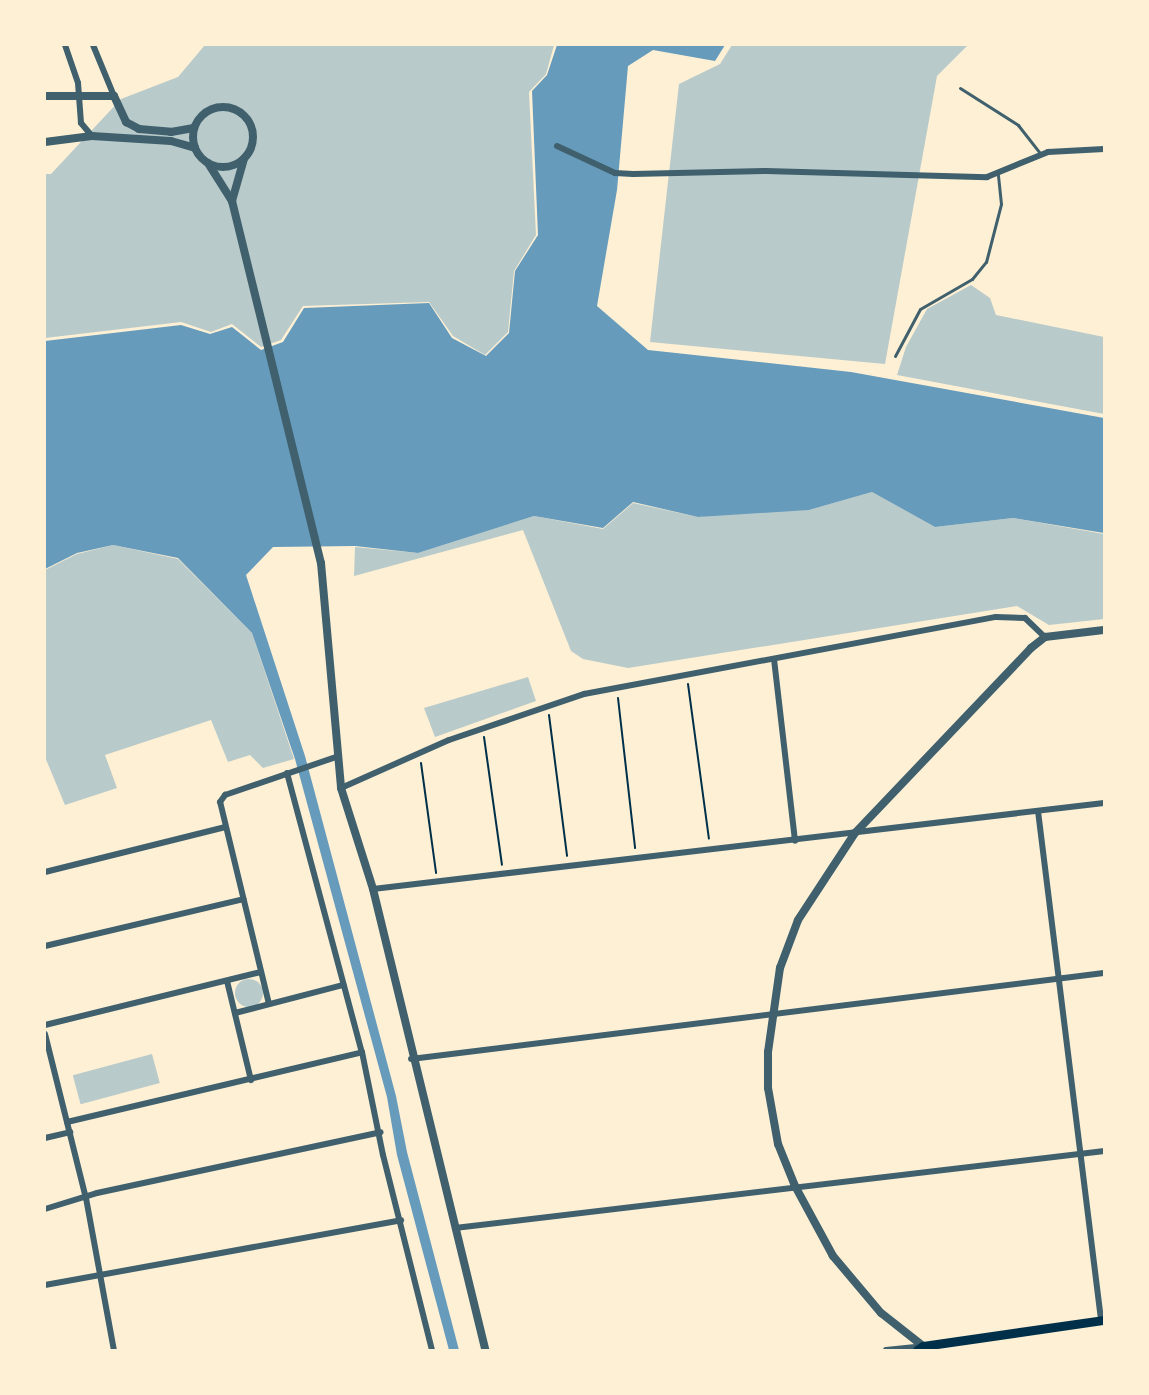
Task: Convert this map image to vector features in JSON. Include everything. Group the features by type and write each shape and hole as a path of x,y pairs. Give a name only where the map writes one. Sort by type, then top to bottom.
{"main road":[{"path":"923,1349 1102,1320"}],"street":[{"path":"65,45 74,66 81,123 92,136"},
{"path":"93,45 126,122 139,129 171,132 194,128 212,109 238,111 252,132 232,201"},
{"path":"45,96 114,96"},
{"path":"194,128 195,148"},
{"path":"45,142 92,136 171,141 195,148 208,163 232,201 258,298 321,563 336,757 341,788 373,890 411,1059 485,1350"},
{"path":"557,146 615,172 633,174 766,171 998,175 1041,154 1103,147"},
{"path":"208,163 228,166 245,157"},
{"path":"341,788 483,728 584,694 996,617 1025,618 1045,637"},
{"path":"923,1349 881,1313 849,1278 819,1232 795,1185 778,1144 768,1088 770,1017 780,968 798,920 855,833 1045,637 1104,630"},
{"path":"774,659 795,841"},
{"path":"269,1004 220,802 225,795 336,757"},
{"path":"287,773 362,1052 381,1132 383,1155 432,1350"},
{"path":"373,890 1104,803"},
{"path":"1038,811 1102,1320"},
{"path":"45,872 225,827"},
{"path":"45,946 244,899"},
{"path":"45,1025 261,972"},
{"path":"411,1059 770,1017 1104,973"},
{"path":"227,981 251,1080"},
{"path":"235,1013 343,985"},
{"path":"45,1034 86,1198 114,1350"},
{"path":"67,1122 362,1052"},
{"path":"45,1067 53,1065"},
{"path":"45,1138 70,1132"},
{"path":"45,1209 381,1132"},
{"path":"455,1228 795,1185 1104,1151"},
{"path":"45,1285 400,1220"},
{"path":"886,1350 923,1349"}],"lane":[{"path":"960,88 1018,125 1041,154"},
{"path":"895,356 920,309 972,279 986,262 1001,204 998,175"}],"path":[{"path":"687,676 710,851"},
{"path":"616,688 636,859"},
{"path":"548,706 568,867"},
{"path":"483,728 503,875"},
{"path":"420,753 437,882"}],"shaded area":[{"path":"205,45 554,45 546,74 529,92 536,235 514,271 508,332 485,355 453,336 429,302 303,306 281,340 261,347 232,324 211,332 181,322 45,338 45,174 51,174 121,99 178,77"},
{"path":"732,45 968,45 937,76 885,364 650,342 679,84 720,64"},
{"path":"971,285 990,298 996,315 1104,337 1104,414 897,375 906,347 927,309"},
{"path":"872,492 935,527 1013,518 1104,534 1104,619 1049,625 1017,606 628,668 583,659 571,651 523,530 354,576 355,547 418,553 534,516 603,529 633,503 698,517 746,511 809,510"},
{"path":"113,545 178,559 252,633 294,759 263,768 250,755 228,762 211,720 105,755 117,788 65,805 45,757 45,570 77,554"},
{"path":"528,677 536,701 435,737 424,708"},
{"path":"249,979 259,983 263,993 259,1003 249,1007 239,1003 235,993 239,983"},
{"path":"152,1054 160,1083 81,1104 73,1075"}],"water":[{"path":"557,45 725,45 715,61 653,50 628,66 617,190 597,306 648,350 851,372 1104,418 1104,533 1013,518 935,527 872,492 809,510 698,517 633,502 603,528 534,516 418,553 355,546 273,547 246,575 305,756 396,1096 407,1152 459,1350 449,1350 397,1155 387,1097 295,759 252,633 178,558 113,545 77,553 45,569 45,341 181,325 210,334 232,327 261,350 283,342 304,308 429,303 452,338 486,356 509,333 515,271 538,235 532,91 547,75"}]}
